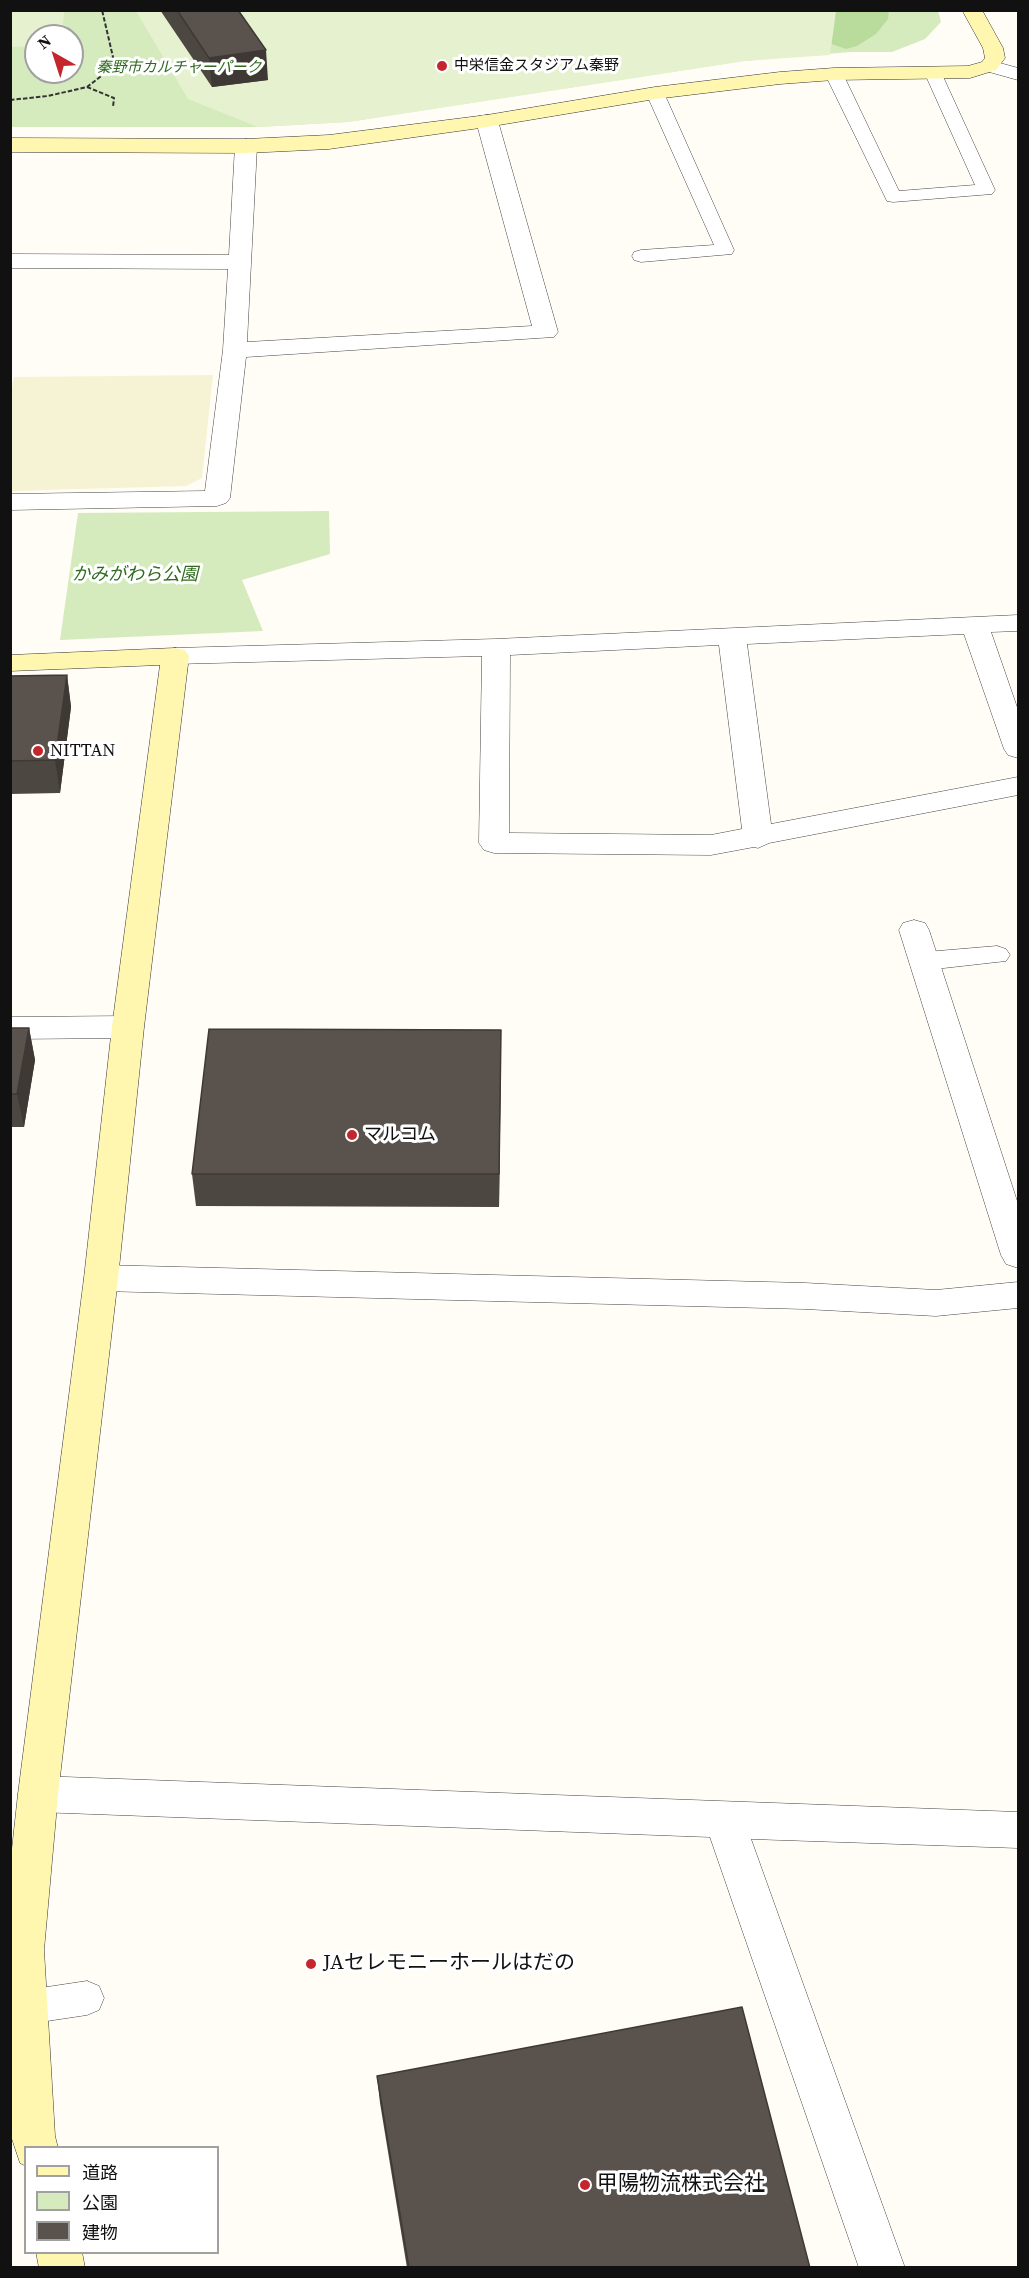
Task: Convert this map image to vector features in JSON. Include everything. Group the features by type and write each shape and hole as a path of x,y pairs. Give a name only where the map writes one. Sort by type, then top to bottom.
{"street":[{"path":"972,10 993,48 995,58 989,66"},
{"path":"10,145 246,146 329,142 487,121 655,93 780,78 834,74 970,72 989,66 1018,74"},
{"path":"235,350 546,332 487,121"},
{"path":"10,502 217,498 235,350 246,146"},
{"path":"10,286 13,261 238,262"},
{"path":"10,663 496,647 1018,623"},
{"path":"975,626 1018,750"},
{"path":"732,636 758,838"},
{"path":"496,647 494,843 711,845 758,838 1018,786"},
{"path":"36,2146 33,2136 23,1950 38,1794 101,1278 128,1027 175,656"},
{"path":"914,930 926,961 1018,1255"},
{"path":"10,1028 128,1027"},
{"path":"101,1278 805,1296 936,1303 1018,1295"},
{"path":"38,1794 1018,1830"},
{"path":"724,1820 882,2268"}],"lane":[{"path":"834,74 893,197 986,190 934,74"},
{"path":"641,256 725,250 655,93"},
{"path":"926,961 997,955"},
{"path":"27,2007 87,1998"}],"path":[{"path":"10,100 48,96 87,87 109,70 113,57 102,10"},
{"path":"87,87 114,98"}],"shaded area":[{"path":"213,375 202,478 186,486 11,491 10,401 14,377"}],"green space":[{"name":"中栄信金スタジアム秦野","path":"938,10 941,22 925,39 892,52 850,52 744,61 348,122 258,127 11,127 11,11"},
{"path":"10,11 64,11 63,24 24,24 24,46 11,47"},
{"name":"中栄信金スタジアム秦野","path":"136,11 836,11 830,55 744,61 348,122 258,127 188,99"},
{"path":"817,11 889,11 888,19 876,34 857,46 846,49 826,42"},
{"name":"かみがわら公園","path":"329,511 330,554 242,580 263,631 60,640 78,513"}],"building":[{"path":"177,10 238,10 266,50 209,58"},
{"path":"67,675 55,760 10,761 10,676"},
{"path":"10,1028 29,1028 17,1094 10,1094"},
{"name":"マルコム","path":"209,1029 501,1030 499,1174 192,1174"},
{"name":"甲陽物流株式会社","path":"742,2007 810,2268 409,2268 377,2076"}],"place":[{"name":"中栄信金スタジアム秦野","path":"442,66"},
{"name":"NITTAN","path":"38,751"},
{"name":"マルコム","path":"352,1135"},
{"name":"JAセレモニーホールはだの","path":"311,1964"},
{"name":"甲陽物流株式会社","path":"585,2185"}],"park label":[{"name":"秦野市カルチャーパーク","path":"179,68"}]}
